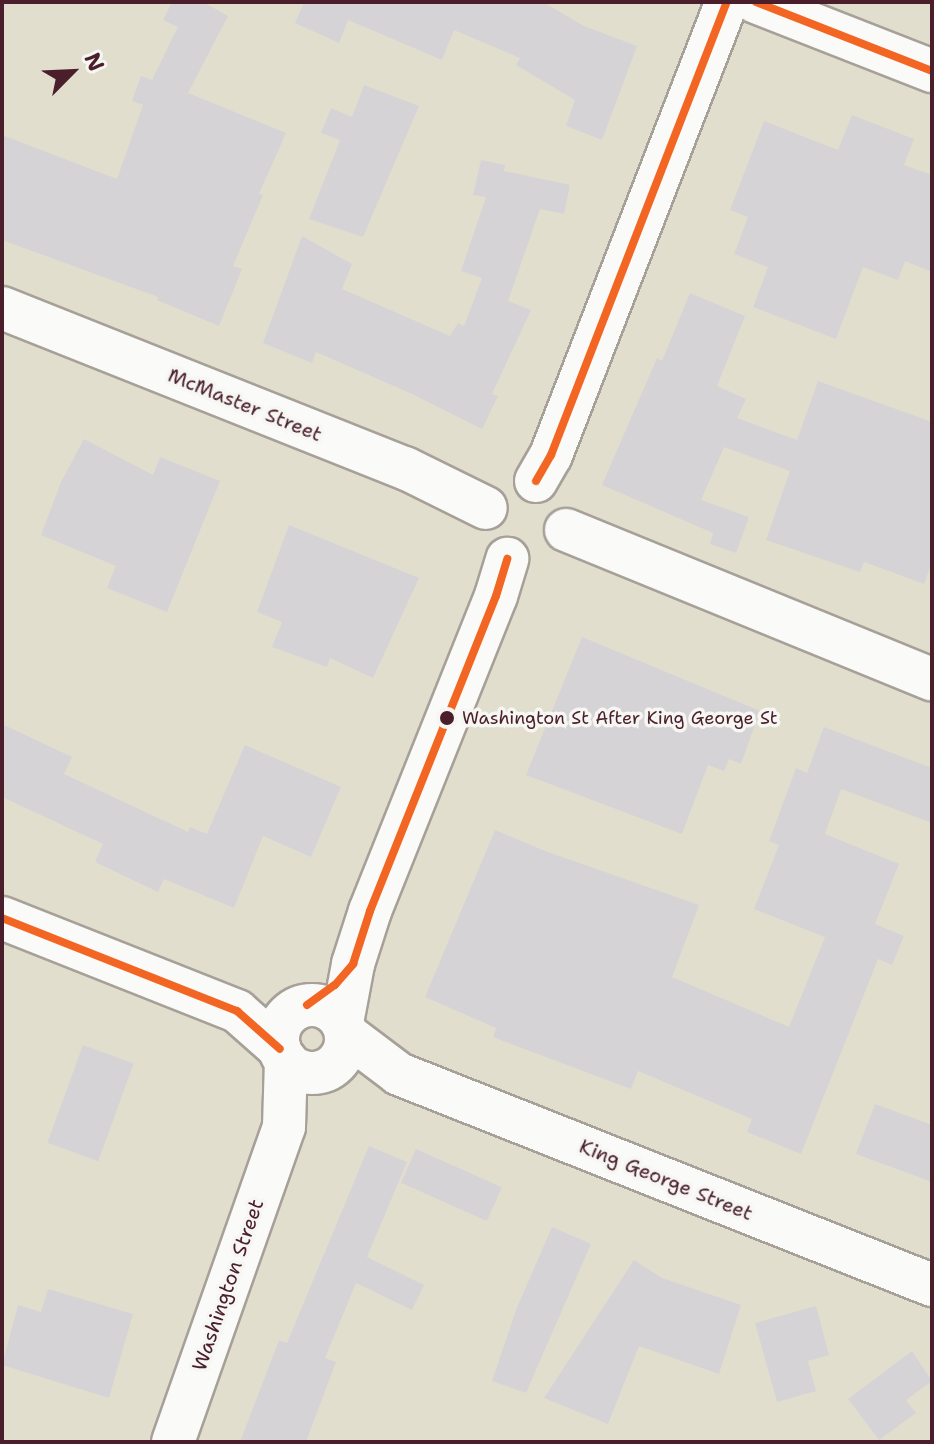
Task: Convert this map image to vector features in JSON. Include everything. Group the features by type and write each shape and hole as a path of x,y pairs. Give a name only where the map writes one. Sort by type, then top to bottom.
{"street":[{"path":"536,481 551,455 727,2"},
{"path":"756,2 932,71"},
{"name":"McMaster Street","path":"2,308 405,468 486,508"},
{"path":"516,480 536,481 561,499 566,530 548,556 528,562 507,559 490,543 483,520 486,508 505,484 516,480"},
{"path":"566,530 932,679"},
{"name":"Washington Street","path":"173,1442 312,1041 353,964 370,911 496,596 507,559"},
{"name":"King George Street","path":"2,918 932,1285"}],"building":[{"path":"172,2 203,2 228,16 188,93 286,133 259,194 263,195 233,266 242,269 219,326 157,300 158,297 2,240 2,135 117,179 143,105 132,101 141,76 152,80 178,27 163,20"},
{"path":"304,2 543,2 584,26 637,46 602,140 566,126 575,100 516,65 520,58 454,30 442,60 348,20 339,43 295,23"},
{"path":"364,85 419,106 363,237 309,219 340,140 321,133 331,108 352,117"},
{"path":"852,115 914,139 904,165 932,175 932,272 905,261 898,280 863,267 836,339 753,307 768,267 734,254 748,217 730,210 764,121 838,150"},
{"path":"481,160 505,165 504,171 570,185 564,214 540,209 508,301 531,310 492,394 498,396 482,429 316,352 312,363 263,343 302,236 352,264 342,289 450,336 458,323 464,326 482,278 461,271 486,197 473,195"},
{"path":"690,293 745,316 717,386 746,399 737,418 797,440 818,381 932,422 932,562 924,584 864,562 860,572 766,540 790,471 724,447 701,500 749,517 736,553 710,544 713,533 602,485 657,358 662,361"},
{"path":"84,439 153,475 160,457 220,481 167,612 107,588 116,566 41,535 61,482"},
{"path":"289,525 419,578 373,678 330,658 327,667 272,647 282,622 257,612"},
{"path":"582,637 760,711 741,764 729,759 724,771 708,765 682,834 526,775"},
{"path":"2,724 72,757 64,774 188,832 190,827 207,834 245,745 341,787 311,857 263,836 234,908 164,879 158,892 95,862 103,844 2,797"},
{"path":"824,727 932,768 932,823 841,789 825,834 899,864 875,924 904,936 892,965 878,959 801,1154 747,1132 752,1119 638,1071 631,1089 493,1037 496,1028 425,997 495,830 699,905 672,977 789,1027 825,937 754,909 779,845 769,841 796,768 807,773"},
{"path":"83,1045 134,1063 98,1161 47,1143"},
{"path":"875,1104 932,1125 932,1182 856,1154"},
{"path":"369,1146 407,1162 367,1257 424,1285 412,1310 356,1283 325,1358 336,1362 306,1442 240,1442 279,1340 287,1343"},
{"path":"416,1149 502,1187 487,1221 401,1183"},
{"path":"552,1227 591,1244 526,1393 492,1381 516,1310"},
{"path":"634,1260 662,1278 741,1305 719,1374 639,1346 608,1424 544,1398"},
{"path":"48,1289 133,1314 109,1398 2,1365 18,1305 41,1312"},
{"path":"816,1306 829,1355 808,1361 816,1391 777,1402 755,1323"},
{"path":"912,1351 932,1381 906,1400 916,1413 879,1440 848,1399"}],"transit line":[{"path":"536,481 551,455 727,2"},
{"path":"756,2 932,71"},
{"path":"307,1005 335,985 353,964 370,911 496,596 507,559"},
{"path":"2,918 237,1011 280,1049"}],"place":[{"name":"Washington St After King George St","path":"447,718"}]}
